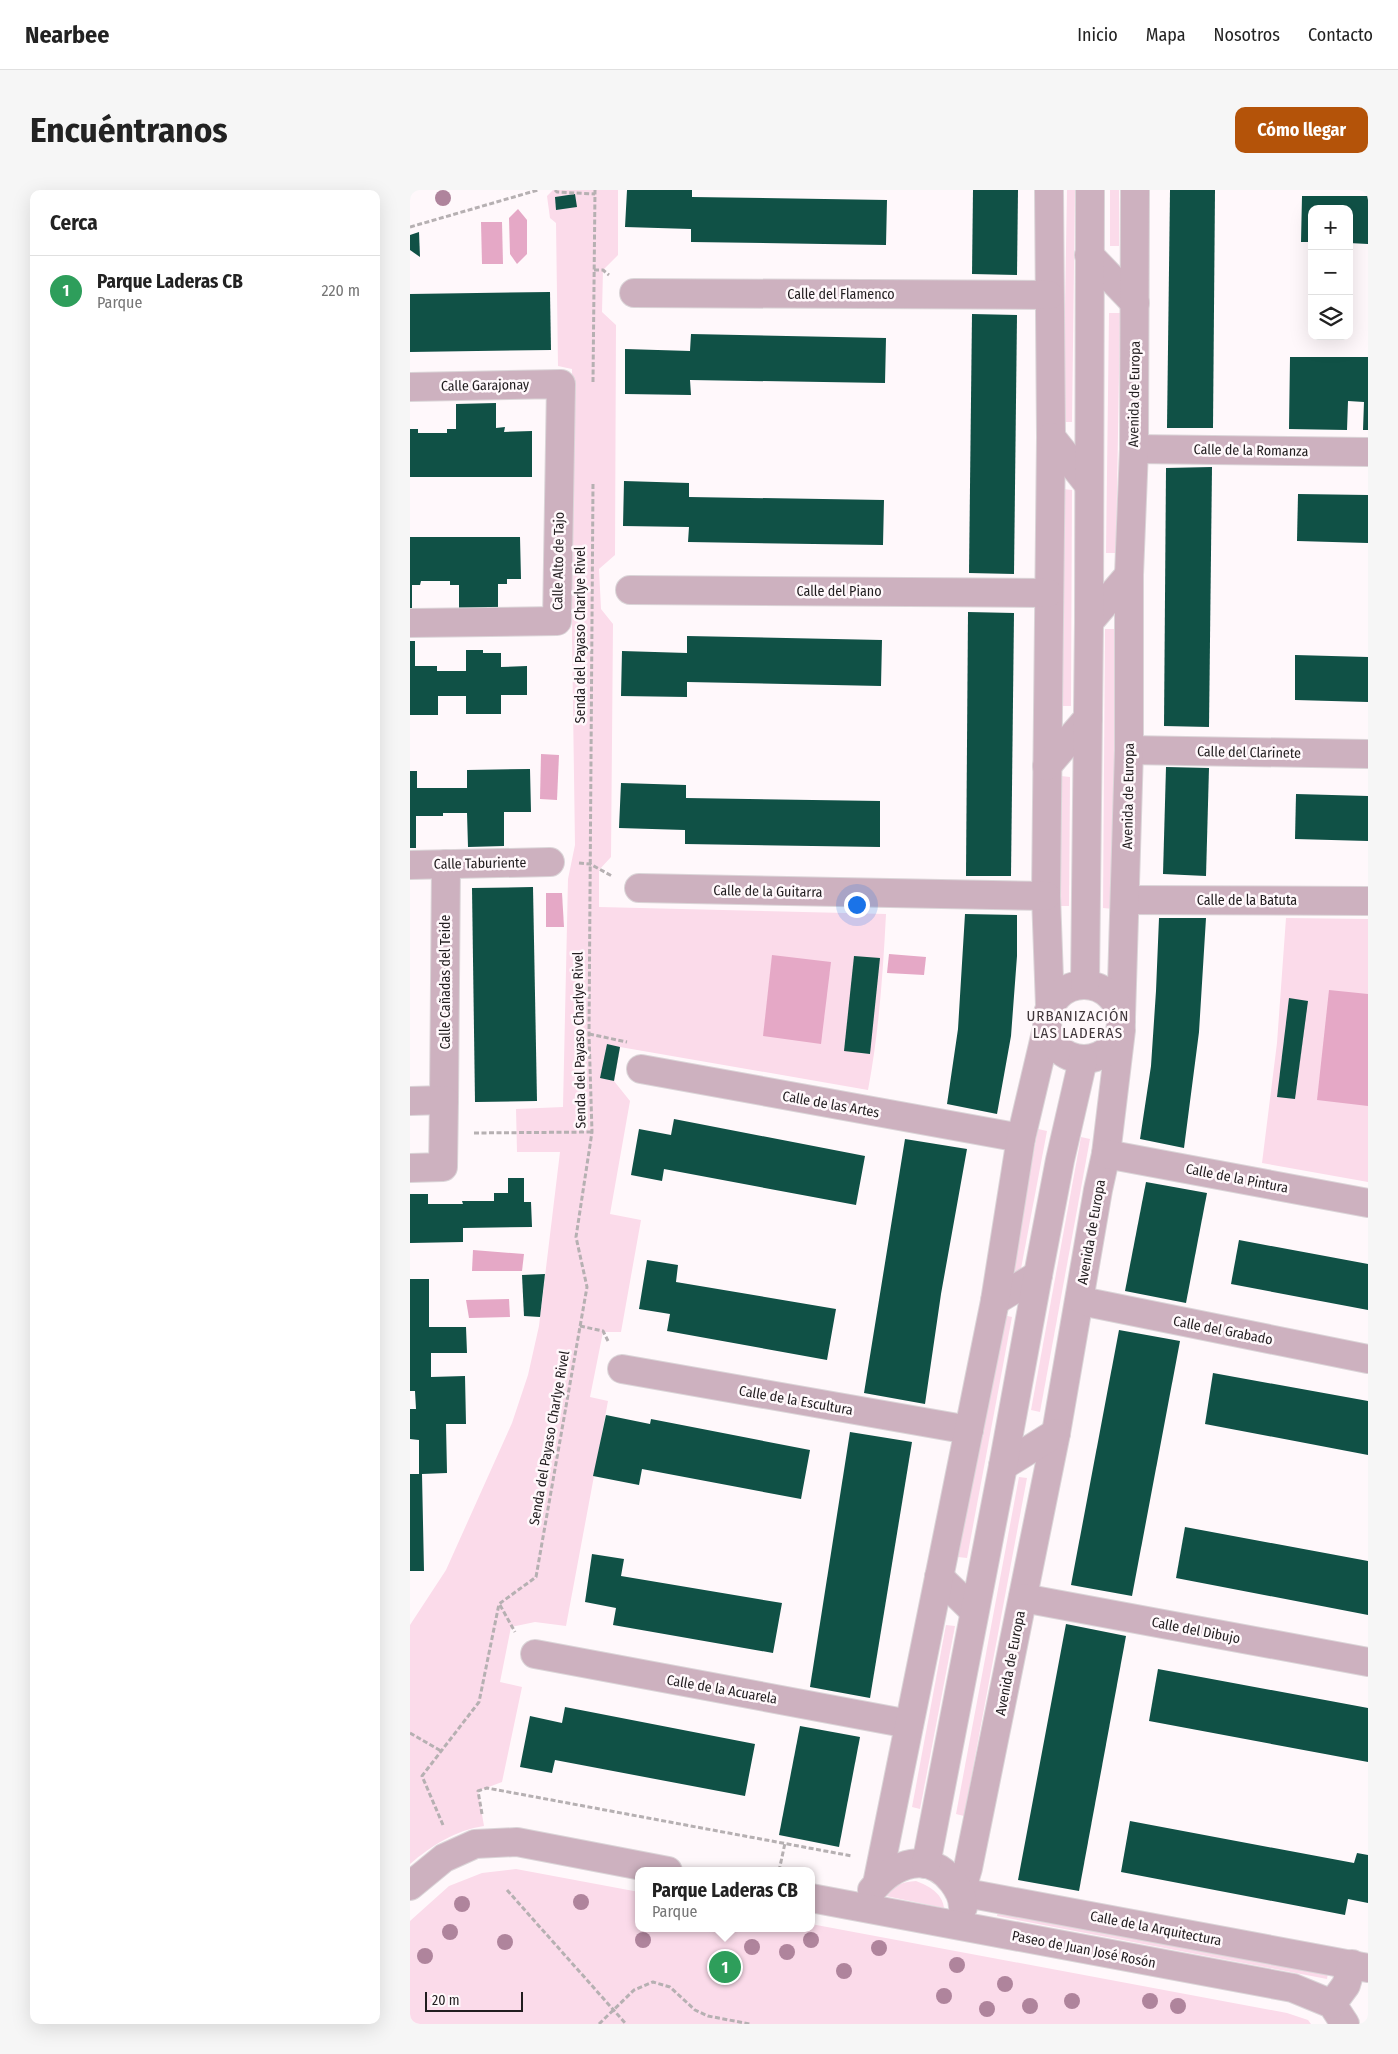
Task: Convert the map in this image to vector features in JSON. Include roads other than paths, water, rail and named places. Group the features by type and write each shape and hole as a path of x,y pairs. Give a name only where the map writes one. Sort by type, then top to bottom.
{"street":[{"path":"877,1884 995,1301 1021,1138 1049,1017 1056,997 1064,990 1073,986 1085,985 1098,988 1111,997 1117,1005 1121,1024 1117,1040 1111,1049 1102,1056 1083,1060 1071,1058 1062,1053 1050,1037 1049,1017 1046,896 1051,437 1049,190"},
{"path":"1085,985 1090,622 1090,190"},
{"name":"Avenida de Europa","path":"960,1926 964,1904 961,1892 968,1868 1056,1433 1098,1190 1106,1154 1121,1024 1130,750 1129,575 1134,449 1136,190"},
{"path":"1089,255 1135,303"},
{"name":"Calle del Flamenco","path":"634,293 1049,295"},
{"name":"Calle Garajonay","path":"410,387 561,384"},
{"name":"Calle Alto de Tajo","path":"410,623 557,621 561,384"},
{"path":"1051,437 1089,485"},
{"name":"Calle de la Romanza","path":"1134,449 1368,452"},
{"path":"1090,622 1129,575"},
{"name":"Calle del Piano","path":"630,590 1048,593"},
{"path":"1047,766 1088,718"},
{"name":"Calle del Clarinete","path":"1130,750 1368,754"},
{"name":"Calle Taburiente","path":"410,865 550,862"},
{"name":"Calle Cañadas del Teide","path":"410,1168 444,1167 446,864"},
{"name":"Calle de la Guitarra","path":"639,888 1046,896"},
{"name":"Calle de la Batuta","path":"1126,900 1368,901"},
{"path":"926,1864 974,1611 1004,1466 1060,1160 1083,1060"},
{"name":"Calle de las Artes","path":"641,1069 1021,1138"},
{"path":"410,1101 444,1100"},
{"name":"Calle de la Pintura","path":"1106,1154 1368,1203"},
{"path":"995,1301 1038,1275"},
{"name":"Calle del Grabado","path":"1080,1298 1091,1303 1368,1359"},
{"name":"Calle de la Escultura","path":"622,1369 969,1430"},
{"path":"1004,1466 1056,1433"},
{"path":"939,1577 974,1611"},
{"name":"Calle del Dibujo","path":"1023,1598 1368,1662"},
{"name":"Calle de la Acuarela","path":"535,1654 909,1724"},
{"path":"410,1886 444,1858 475,1844 517,1842 647,1867"},
{"path":"864,1908 870,1893 877,1884 898,1867 918,1862 934,1866 950,1878 961,1892"},
{"name":"Calle de la Arquitectura","path":"961,1892 1360,1966 1346,1986 1338,2014"},
{"name":"Paseo de Juan José Rosón","path":"815,1899 1293,1988 1338,2014"}],"place":[{"name":"Parque Laderas CB","path":"725,1967"}],"district":[{"name":"URBANIZACIÓN LAS LADERAS","path":"1078,1024"}]}
